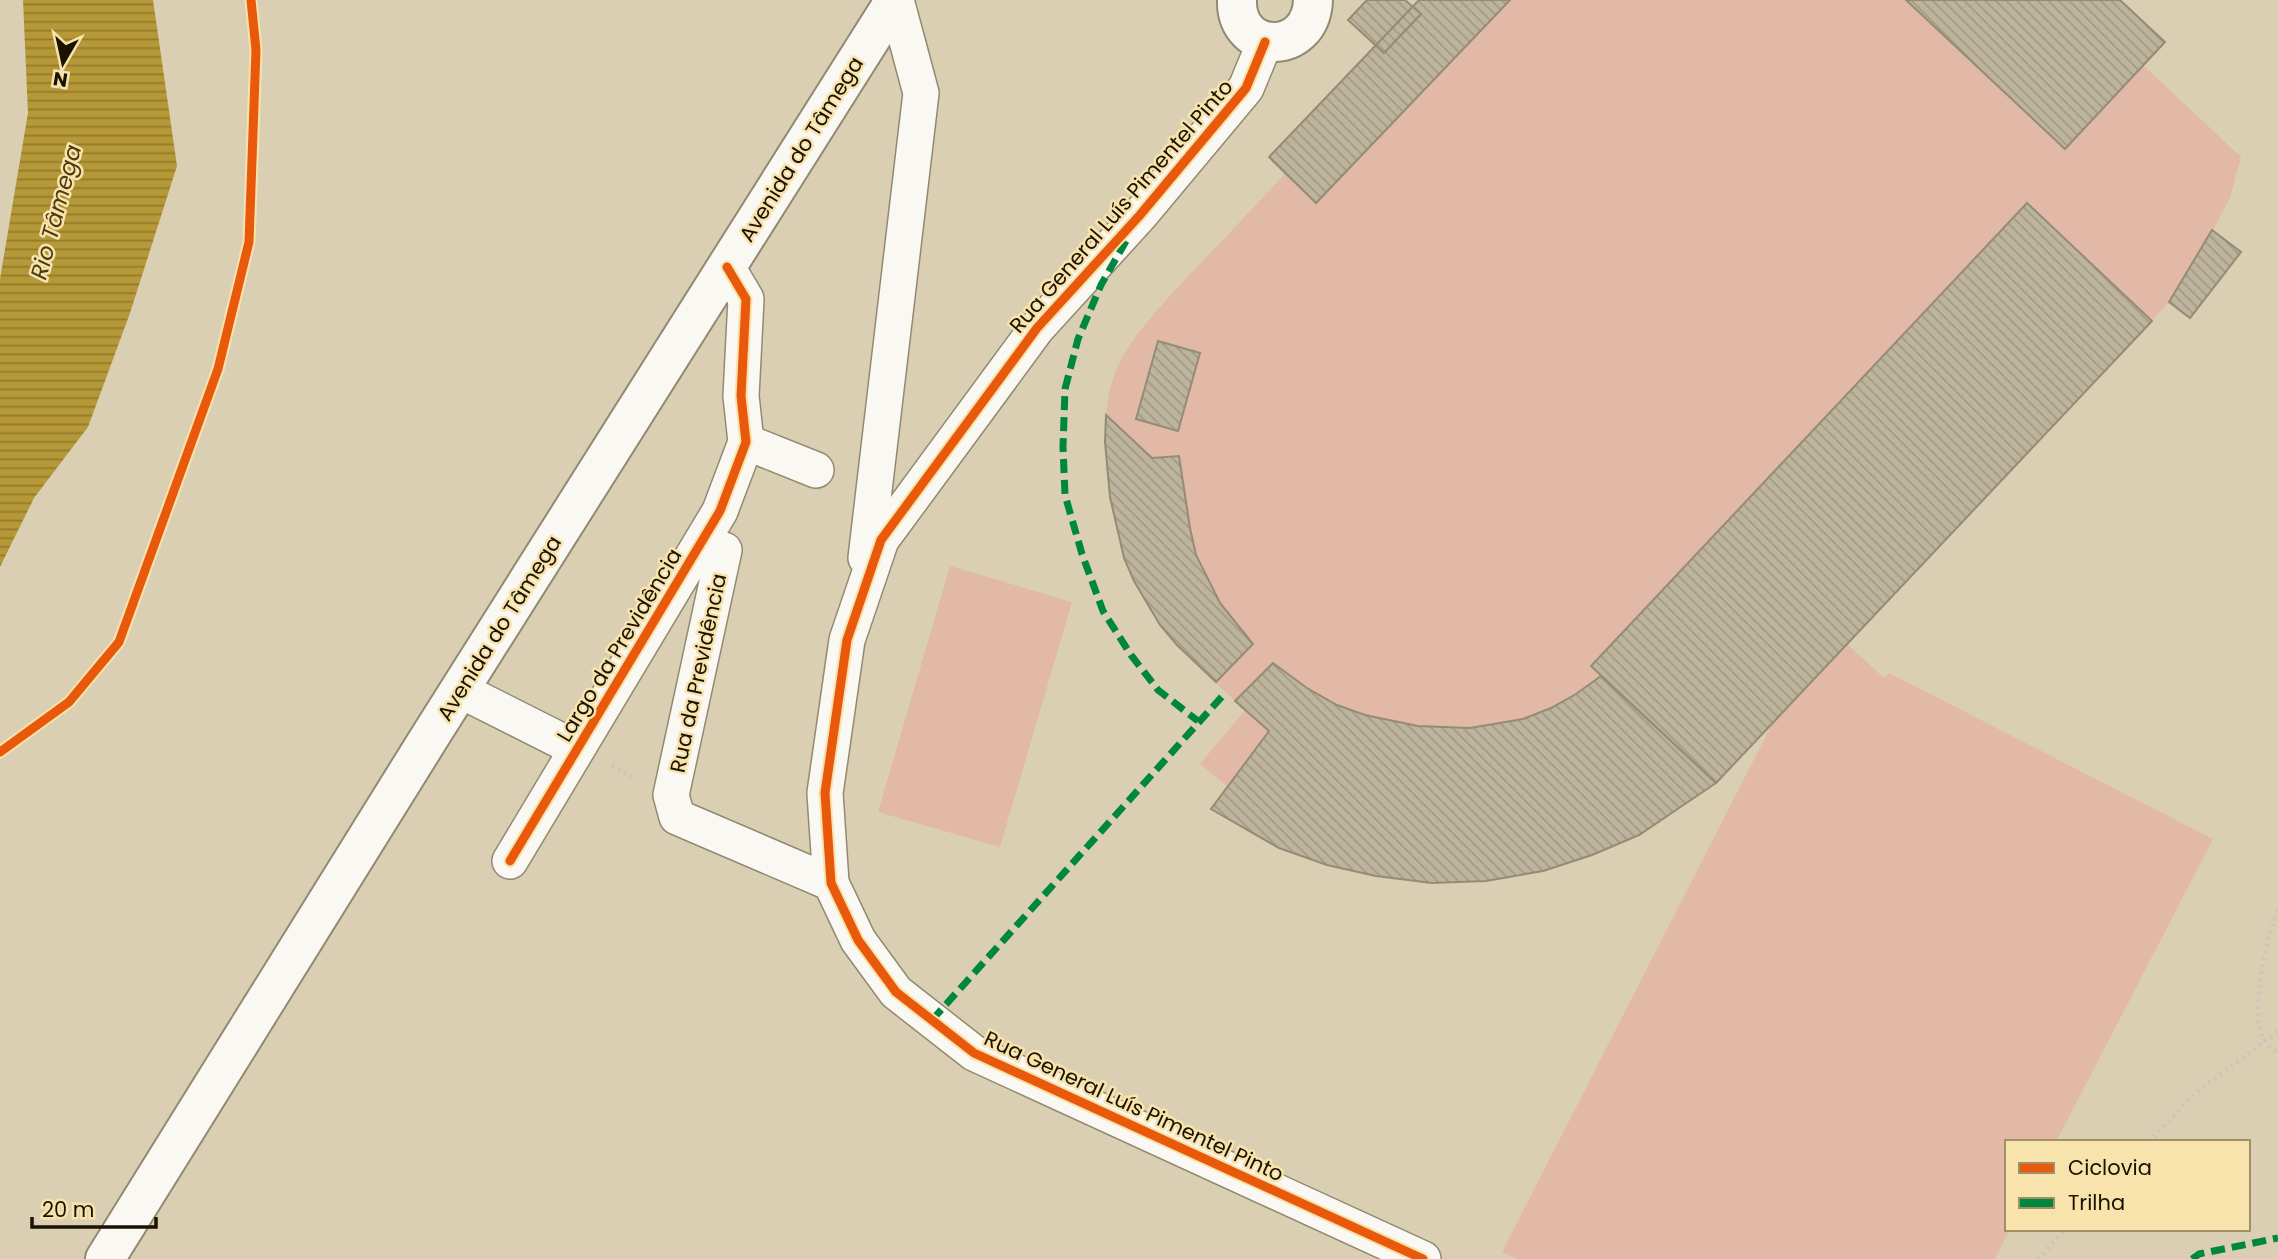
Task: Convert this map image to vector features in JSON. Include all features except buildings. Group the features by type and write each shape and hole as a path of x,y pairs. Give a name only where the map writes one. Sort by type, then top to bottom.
{"main road":[{"name":"Avenida do Tâmega","path":"105,1259 460,690 896,0"},
{"path":"1237,0 1238,16 1243,26 1256,38 1278,43 1301,33 1321,4"}],"street":[{"path":"860,600 921,93 896,0"},
{"name":"Rua General Luís Pimentel Pinto","path":"1265,42 1246,88 1140,215 1037,328 881,540 847,640 825,793 831,883 858,940 896,992 974,1053 1423,1259"},
{"path":"727,267 746,299 741,396 746,442 816,470"},
{"name":"Largo da Previdência","path":"510,861 720,511 746,442"},
{"name":"Rua da Previdência","path":"671,795 724,550"},
{"path":"460,690 577,749"},
{"path":"671,795 677,817 831,883"}],"path":[{"path":"577,749 671,795"},
{"path":"2278,911 2271,926 2261,971 2258,1011 2264,1041 2278,1054"},
{"path":"2150,1140 2192,1096 2278,1031"},
{"path":"2038,1259 2064,1231"}],"shaded area":[{"path":"1367,0 1405,0 1412,7 1419,0 2120,0 2165,42 2143,65 2241,157 2230,198 2213,230 2241,252 2190,318 2169,302 1847,644 1884,678 1889,673 2213,839 2057,1140 2005,1140 2005,1231 2009,1231 1995,1259 1517,1259 1502,1252 1771,726 1716,783 1639,835 1592,855 1543,871 1486,881 1432,883 1279,848 1211,809 1227,786 1200,764 1245,710 1176,644 1160,624 1146,603 1125,558 1108,484 1105,432 1109,393 1123,356 1147,322 1285,174 1269,157 1375,46 1348,20"},
{"path":"950,566 1072,602 1000,847 878,812"}],"water":[{"name":"Rio Tâmega","path":"23,0 153,0 177,166 130,313 88,427 34,498 0,567 0,279 28,113"}],"marked path":[{"path":"1126,241 1101,285 1078,339 1065,389 1065,495 1082,554 1103,611 1131,655 1158,690 1198,721"},
{"path":"932,1020 1226,692"},
{"path":"2192,1259 2199,1254 2278,1238"}],"cycle path":[{"path":"0,752 69,702 119,642 218,369 249,242 256,50 251,0"},
{"path":"1265,42 1246,88 1140,215 1037,328 881,540 847,640 825,793 831,883 858,940 896,992 974,1053 1423,1259"},
{"path":"510,861 720,511 746,442 741,396 746,299 727,267"}]}
